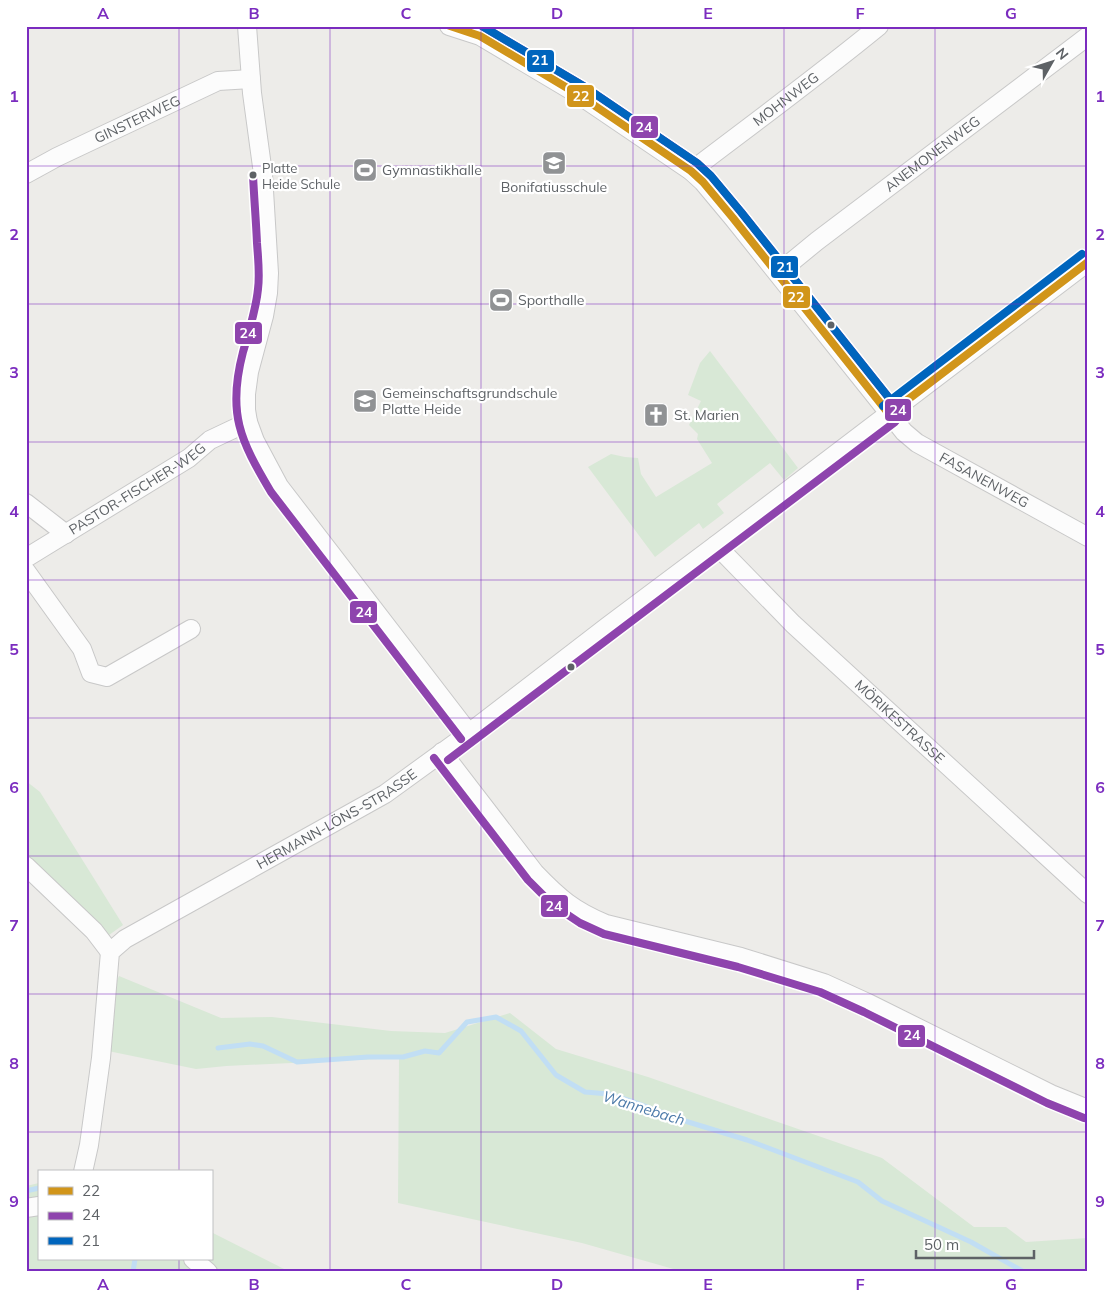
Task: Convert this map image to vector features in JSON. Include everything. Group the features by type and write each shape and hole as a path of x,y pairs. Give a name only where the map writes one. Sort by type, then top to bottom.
{"street":[{"path":"253,26 247,26 251,79 263,174 269,273 264,316 249,372 246,394 248,422 255,441 279,486 469,734"},
{"name":"FASANENWEG","path":"450,26 483,31 691,171 734,218 904,432 917,443 1088,537"},
{"name":"MOHNWEG","path":"691,171 825,70 879,26"},
{"name":"ANEMONENWEG","path":"778,273 830,230 1088,36"},
{"name":"GINSTERWEG","path":"26,174 57,157 218,81 251,79"},
{"name":"HERMANN-LÖNS-STRASSE","path":"110,952 125,939 384,794 469,734 608,626 1088,262"},
{"name":"PASTOR-FISCHER-WEG","path":"26,558 189,458 210,440 248,422"},
{"path":"26,503 66,534"},
{"name":"MÖRIKESTRASSE","path":"716,545 793,624 1088,894"},
{"path":"26,571 82,649 91,673 107,676 191,629"},
{"path":"442,752 535,873 564,902 586,916 606,924 741,957 824,983 1051,1094 1088,1109"},
{"path":"26,866 94,931 110,952 102,1058 83,1170"},
{"path":"194,1260 208,1272"}],"green space":[{"path":"710,351 798,468 784,480 770,463 717,504 724,513 703,529 699,523 655,557 588,467 611,454 638,458 641,474 656,497 712,463 697,439 698,434 689,425 701,401 688,395 700,363"},
{"path":"26,781 40,792 123,925 109,935 26,856"},
{"path":"119,976 221,1018 272,1017 391,1031 445,1033 510,1013 556,1049 648,1077 882,1158 974,1227 1006,1227 1026,1242 1088,1238 1088,1272 684,1272 582,1243 398,1203 399,1058 196,1069 108,1051 112,991"},
{"path":"38,1183 38,1260 212,1260 212,1233 290,1272 26,1272 26,1186"}],"waterway":[{"name":"Wannebach","path":"218,1048 250,1044 263,1046 297,1062 368,1057 403,1057 425,1051 439,1053 467,1022 496,1017 521,1031 556,1075 585,1092 609,1094 634,1102 685,1121 747,1140 858,1182 882,1201 971,1242 1024,1272"},
{"name":"Wannebach","path":"26,1191 38,1188"},
{"path":"133,1272 135,1260"}],"transit line":[{"name":"22","path":"450,26 480,36 579,95 691,171 703,182 733,218 889,414"},
{"name":"24","path":"448,760 895,422 899,414 897,408 711,176 697,163 585,87 482,26"},
{"name":"21","path":"482,26 585,87 697,163 711,176 741,212 897,408"},
{"name":"24","path":"253,175 259,283 254,313 238,373 236,392 239,425 244,441 271,492 461,739"},
{"name":"21","path":"883,406 1082,254"},
{"name":"22","path":"889,414 1088,262"},
{"name":"24","path":"434,758 528,880 553,905 580,923 604,934 738,967 820,992 1047,1103 1084,1118"}],"place":[{"name":"Bonifatiusschule","path":"554,163"},
{"name":"Gymnastikhalle","path":"365,170"},
{"name":"Platte Heide Schule","path":"253,175"},
{"name":"Sporthalle","path":"501,300"},
{"name":"Gemeinschaftsgrundschule Platte Heide","path":"365,401"},
{"name":"St. Marien","path":"656,415"}]}
